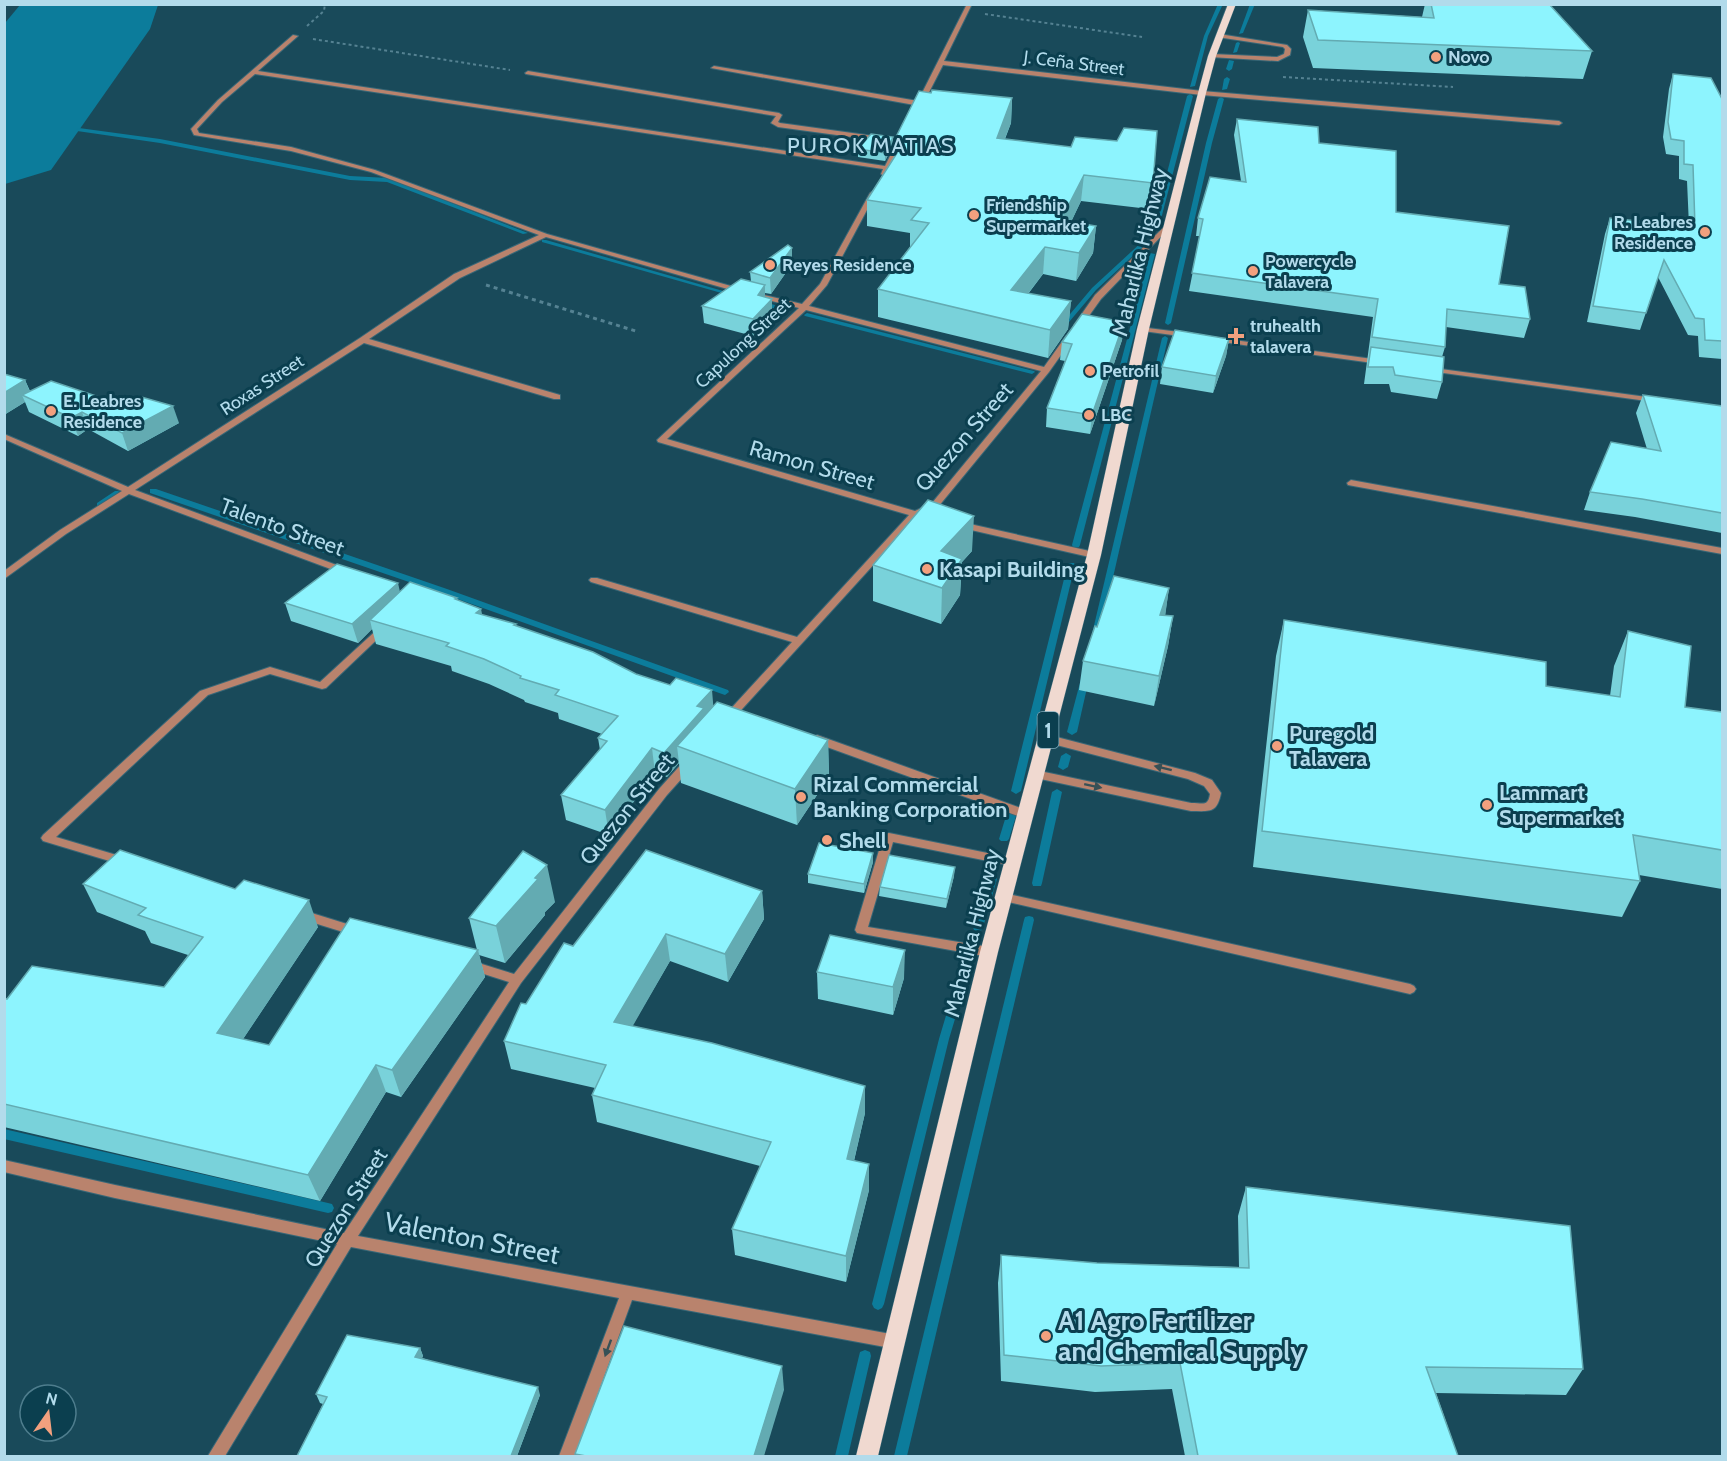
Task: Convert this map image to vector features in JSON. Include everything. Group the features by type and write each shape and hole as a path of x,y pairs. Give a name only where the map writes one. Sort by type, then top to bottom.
{"main road":[{"name":"Maharlika Highway","path":"867,1456 897,1342 989,952 1094,555 1143,329 1202,93 1212,56 1233,4"}],"street":[{"path":"915,113 968,8"},
{"path":"295,36 194,129 196,134 291,149 373,171 545,235 803,308 1046,370"},
{"path":"1212,56 1278,59 1287,55 1288,49 1285,46 1219,36"},
{"name":"J. Ceña Street","path":"942,63 1202,93 1558,123"},
{"path":"714,68 920,103"},
{"path":"254,72 887,168"},
{"path":"528,73 779,115 774,123 778,126 900,142"},
{"path":"882,177 905,132"},
{"name":"Capulong Street","path":"661,440 803,308 823,285 876,187"},
{"name":"Quezon Street","path":"721,726 915,514 935,506 1046,370 1098,297 1171,224"},
{"name":"Roxas Street","path":"4,576 63,532 363,340 457,276 545,235"},
{"path":"1143,329 1198,337"},
{"path":"1209,339 1395,364"},
{"path":"363,340 557,397"},
{"path":"1418,368 1664,401"},
{"name":"Talento Street","path":"4,436 130,491 361,577"},
{"name":"Ramon Street","path":"661,440 937,519"},
{"path":"1351,483 1722,551"},
{"path":"948,522 1094,555"},
{"path":"594,580 798,640"},
{"path":"139,866 47,838 204,693 270,670 322,686 390,621"},
{"path":"802,734 1025,814"},
{"path":"1035,774 1191,807 1209,807 1214,803 1216,793 1208,783 1191,776 1045,738"},
{"name":"Quezon Street","path":"216,1456 348,1239 517,980 663,792 699,751"},
{"path":"989,952 861,930 889,837 1013,862"},
{"path":"1004,897 1410,989"},
{"path":"288,910 368,935"},
{"path":"460,962 517,980"},
{"name":"Valenton Street","path":"4,1166 97,1188 348,1239 897,1342"},
{"path":"567,1456 628,1293"}],"path":[{"path":"295,36 319,17 325,4"},
{"path":"968,8 1142,37"},
{"path":"295,36 528,73"},
{"path":"1278,77 1453,87"},
{"path":"457,276 639,332"}],"water":[{"path":"20,5 158,5 150,29 51,170 5,184 5,23"}],"building":[{"path":"1431,4 1549,4 1592,51 1318,40 1308,10 1434,18"},
{"path":"1673,74 1711,78 1722,99 1722,341 1705,340 1704,319 1695,318 1664,260 1646,313 1593,306 1610,218 1657,223 1656,221 1695,227 1693,165 1684,164 1684,141 1671,139 1668,122"},
{"path":"932,90 1012,98 997,138 1071,147 1075,137 1117,141 1124,128 1157,131 1153,183 1084,175 1061,220 1096,226 1079,253 1045,247 1011,290 1071,301 1050,330 878,289 929,223 911,220 921,208 867,200 906,139 896,137 919,91 931,93"},
{"path":"1237,119 1318,127 1319,143 1396,151 1396,212 1509,226 1499,284 1525,287 1530,319 1447,309 1445,347 1372,337 1378,299 1192,273 1203,219 1198,218 1210,177 1246,182"},
{"path":"871,134 893,137 885,153 858,149"},
{"path":"788,245 792,248 770,278 750,272"},
{"path":"741,279 765,285 758,295 772,299 753,319 702,306"},
{"path":"1082,314 1124,322 1092,415 1047,408 1072,344 1062,342"},
{"path":"1175,330 1229,339 1216,376 1162,367"},
{"path":"1371,347 1444,357 1442,382 1395,375 1393,367 1368,367"},
{"path":"4,374 25,380 4,393"},
{"path":"51,381 123,405 138,396 173,406 122,433 82,412 71,418 22,395"},
{"path":"1643,395 1722,406 1722,513 1590,492 1611,442 1661,451"},
{"path":"928,500 974,516 941,551 962,559 942,588 873,565"},
{"path":"337,564 398,583 352,624 285,603"},
{"path":"1114,576 1169,588 1160,615 1173,616 1159,676 1083,661"},
{"path":"410,582 481,609 476,613 516,624 514,625 593,652 636,674 670,685 676,678 712,690 697,706 704,708 664,753 652,748 605,810 561,795 607,741 598,738 618,716 555,695 559,690 520,678 521,676 484,659 446,646 449,643 370,620"},
{"name":"Lammart Supermarket","path":"1284,620 1546,662 1546,686 1620,697 1628,631 1691,646 1685,707 1722,712 1722,850 1633,835 1640,881 1262,831"},
{"path":"717,702 828,740 795,789 677,746"},
{"path":"819,843 873,853 864,884 808,874"},
{"path":"120,850 235,889 244,880 309,900 217,1033 269,1045 350,918 478,950 392,1070 376,1065 308,1175 4,1104 4,998 7,999 32,966 164,987 203,937 138,915 146,908 83,884"},
{"path":"646,850 762,891 725,954 666,934 614,1022 712,1043 865,1086 847,1159 869,1164 846,1256 732,1229 771,1142 592,1095 606,1065 504,1041 521,1003 526,1004 564,943 573,946"},
{"path":"523,851 547,865 535,878 538,879 496,926 469,918"},
{"path":"889,855 955,867 947,899 880,887"},
{"path":"830,935 905,950 893,987 817,972"},
{"path":"1246,1187 1570,1226 1583,1369 1426,1367 1458,1456 1198,1456 1180,1363 1101,1366 1004,1355 1001,1255 1097,1263 1249,1268"},
{"path":"624,1326 782,1366 754,1456 586,1456 575,1454"},
{"path":"347,1335 420,1348 415,1357 538,1387 511,1456 297,1456 327,1397 316,1394"}],"waterway":[{"path":"1192,86 1206,36 1221,4"},
{"path":"1241,33 1253,4"},
{"path":"1235,52 1238,43"},
{"path":"1229,69 1231,61"},
{"path":"1224,89 1227,79"},
{"path":"1158,219 1190,96"},
{"path":"1168,323 1221,99"},
{"path":"79,130 160,141 350,178 388,180 525,233"},
{"path":"544,241 734,295"},
{"path":"1062,327 1094,289 1146,241"},
{"path":"1076,545 1152,254"},
{"path":"762,303 782,309"},
{"path":"807,315 1032,372"},
{"path":"1096,634 1165,338"},
{"path":"153,491 444,591 725,692"},
{"path":"100,505 118,493"},
{"path":"1016,791 1071,565"},
{"path":"1072,732 1085,679"},
{"path":"1063,767 1066,756"},
{"path":"1037,883 1057,792"},
{"path":"1004,839 1011,816"},
{"path":"978,927 992,879"},
{"path":"900,1456 1029,920"},
{"path":"878,1304 944,1039 964,972"},
{"path":"4,1134 328,1208"},
{"path":"841,1456 865,1356"}],"place":[{"name":"Novo","path":"1436,57"},
{"name":"Friendship Supermarket","path":"974,215"},
{"name":"R. Leabres Residence","path":"1705,232"},
{"name":"Reyes Residence","path":"770,265"},
{"name":"Powercycle Talavera","path":"1253,271"},
{"name":"truhealth talavera","path":"1236,336"},
{"name":"Petrofil","path":"1090,371"},
{"name":"E. Leabres Residence","path":"51,411"},
{"name":"LBC","path":"1089,415"},
{"name":"Kasapi Building","path":"927,569"},
{"name":"Puregold Talavera","path":"1277,746"},
{"name":"Rizal Commercial Banking Corporation","path":"801,797"},
{"name":"Lammart Supermarket","path":"1487,805"},
{"name":"Shell","path":"827,840"},
{"name":"A1 Agro Fertilizer and Chemical Supply","path":"1046,1336"}],"district":[{"name":"PUROK MATIAS","path":"871,145"}]}
